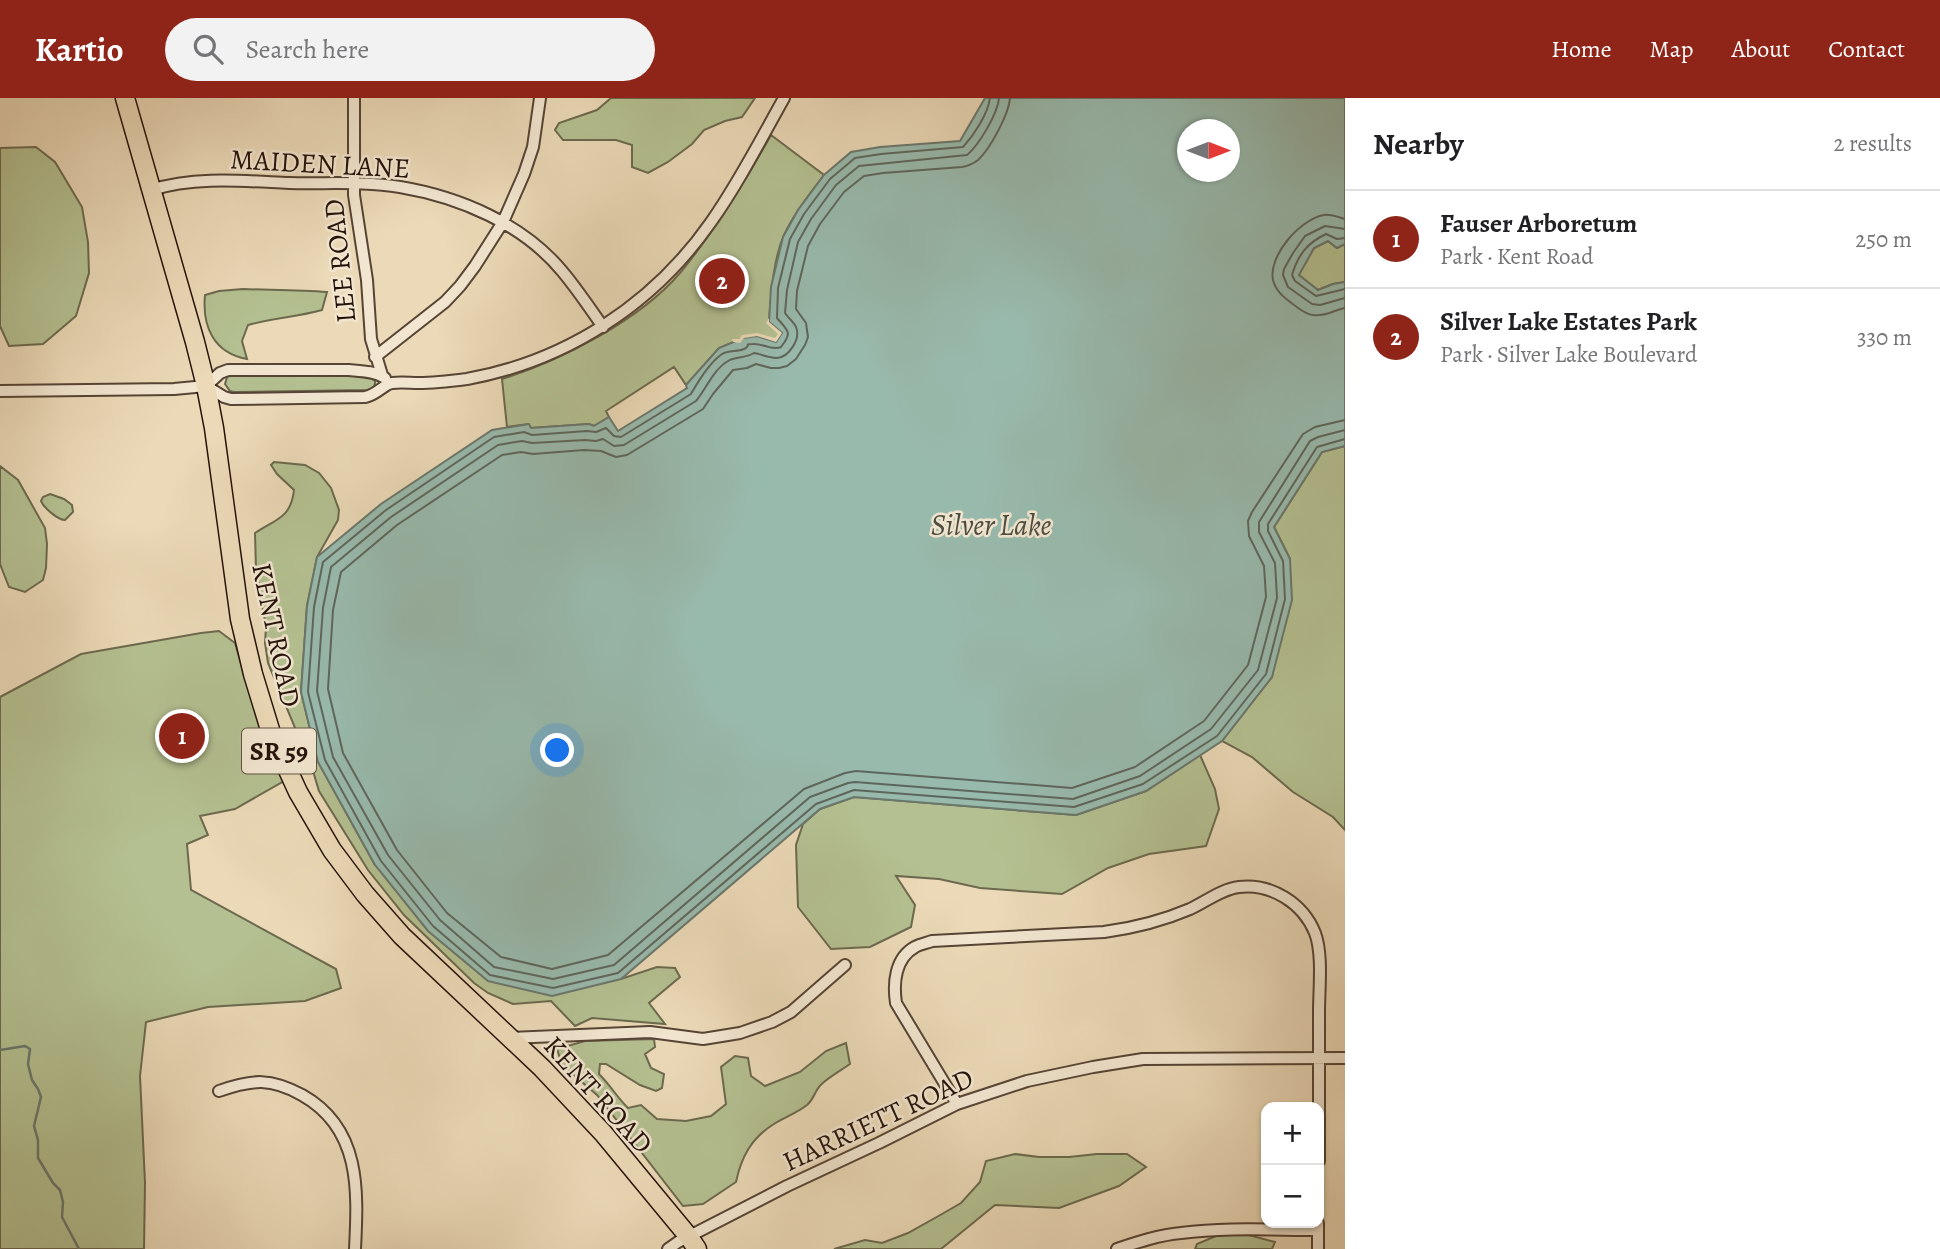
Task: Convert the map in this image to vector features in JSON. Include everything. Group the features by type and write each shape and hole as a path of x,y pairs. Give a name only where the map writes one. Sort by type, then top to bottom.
{"main road":[{"name":"KENT ROAD","path":"125,98 206,386 240,619 253,674 271,733 298,792 332,850 365,894 402,936 542,1068 603,1133 693,1243"}],"street":[{"name":"LEE ROAD","path":"354,98 356,211 367,280 371,339 386,379"},
{"path":"376,357 420,323 460,286 503,222 530,156 540,98"},
{"path":"206,386 220,373 228,370 349,370 386,379 446,382 499,372 556,352 603,327 657,286 681,260 724,202 784,98"},
{"name":"MAIDEN LANE","path":"151,190 168,184 215,181 354,184 422,191 503,222 541,250 561,270 603,327"},
{"path":"0,391 206,386 231,399 365,397 377,393 386,379"},
{"path":"957,1104 896,1003 896,973 904,957 915,947 932,941 1128,929 1175,915 1236,887 1258,887 1277,892 1294,903 1307,917 1315,934 1320,985 1319,1102"},
{"path":"510,1038 650,1031 703,1039 740,1032 772,1022 791,1012 845,965"},
{"name":"HARRIETT ROAD","path":"668,1249 693,1243 787,1186 957,1104 1027,1081 1093,1066 1143,1059 1345,1058"},
{"path":"219,1091 239,1084 262,1082 284,1085 308,1098 327,1113 341,1131 354,1169 355,1249"},
{"path":"1117,1249 1180,1233 1281,1228"},
{"path":"1318,1228 1318,1249"}],"green space":[{"path":"611,98 755,98 742,117 704,130 692,144 648,173 632,167 632,145 616,140 563,140 555,130 559,123 597,110"},
{"path":"771,135 824,175 792,219 777,255 769,322 782,333 776,342 757,336 719,348 686,385 674,367 606,411 609,417 594,426 589,424 531,428 528,424 507,427 502,379 549,361 598,337 663,290 680,273 717,224"},
{"path":"36,147 55,162 82,207 88,242 89,273 76,316 43,344 9,346 0,326 0,148"},
{"path":"1328,241 1337,248 1345,244 1345,282 1318,290 1298,275 1314,248"},
{"path":"243,289 327,292 322,310 248,325 242,341 247,359 218,345 208,328 205,307 205,295"},
{"path":"370,374 375,383 367,390 234,392 225,384 227,377 231,375"},
{"path":"1345,446 1345,830 1333,817 1293,792 1252,757 1222,741 1272,677 1290,559 1274,527 1322,452"},
{"path":"274,462 305,465 319,473 331,488 339,510 338,520 317,557 307,606 301,692 318,762 375,865 621,979 657,967 675,968 680,977 649,1003 665,1024 592,1018 575,1026 551,1001 513,1004 488,993 474,983 404,915 368,870 319,791 268,663 266,627 256,570 255,533 286,512 294,490 277,474 271,465"},
{"path":"0,466 18,480 45,528 47,544 43,580 25,592 9,587 0,564"},
{"path":"50,494 72,505 73,512 65,520 55,516 41,501"},
{"path":"219,631 235,643 284,781 235,809 200,816 208,835 187,844 191,890 336,969 341,988 305,1001 208,1007 146,1022 140,1076 145,1183 144,1249 0,1249 0,697 81,654"},
{"path":"1200,755 1215,789 1219,809 1206,846 1149,854 1108,868 1062,894 980,888 939,879 896,876 915,905 911,927 870,947 831,949 798,907 796,845 803,824 820,809 854,797 1076,815 1146,791"},
{"path":"654,1039 655,1047 645,1054 651,1068 664,1074 662,1088 656,1091 640,1085 606,1064 600,1064 599,1074 628,1108 641,1105 657,1119 686,1121 711,1116 726,1104 721,1067 735,1056 748,1058 751,1076 765,1086 800,1072 826,1051 846,1043 850,1064 822,1084 807,1105 774,1124 753,1142 744,1157 736,1182 703,1204 683,1206 597,1095 562,1065 557,1049 585,1041"},
{"path":"1015,1154 1069,1157 1127,1154 1146,1167 1119,1186 1059,1208 995,1205 941,1249 834,1249 865,1240 882,1243 908,1233 961,1203 980,1182 986,1161"},
{"path":"1245,1234 1275,1242 1272,1249 1195,1249 1197,1244 1216,1236"}],"water":[{"name":"Silver Lake","path":"985,98 1345,98 1345,244 1337,248 1328,241 1314,248 1299,275 1318,290 1345,282 1345,446 1322,452 1274,527 1290,559 1292,600 1272,677 1222,741 1146,791 1076,815 854,797 820,809 621,979 552,996 488,981 428,931 375,865 318,762 301,692 307,606 317,557 381,504 492,430 529,424 531,428 589,424 594,426 609,417 618,431 687,388 686,385 719,348 743,338 757,336 776,342 782,333 769,322 771,287 783,237 798,210 824,175 851,152 960,141"}],"pier":[{"path":"769,318 769,322 782,333 776,342 757,336 744,338 740,343 733,342 732,339 739,339 742,335 757,333 775,338 778,334 766,323"}],"waterway":[{"path":"0,1050 25,1046 30,1049 28,1064 32,1080 41,1097 34,1126 38,1140 38,1158 60,1190 63,1202 62,1217 79,1249"}],"place":[{"name":"Silver Lake Estates Park","path":"722,281"},
{"name":"Fauser Arboretum","path":"182,736"}]}
